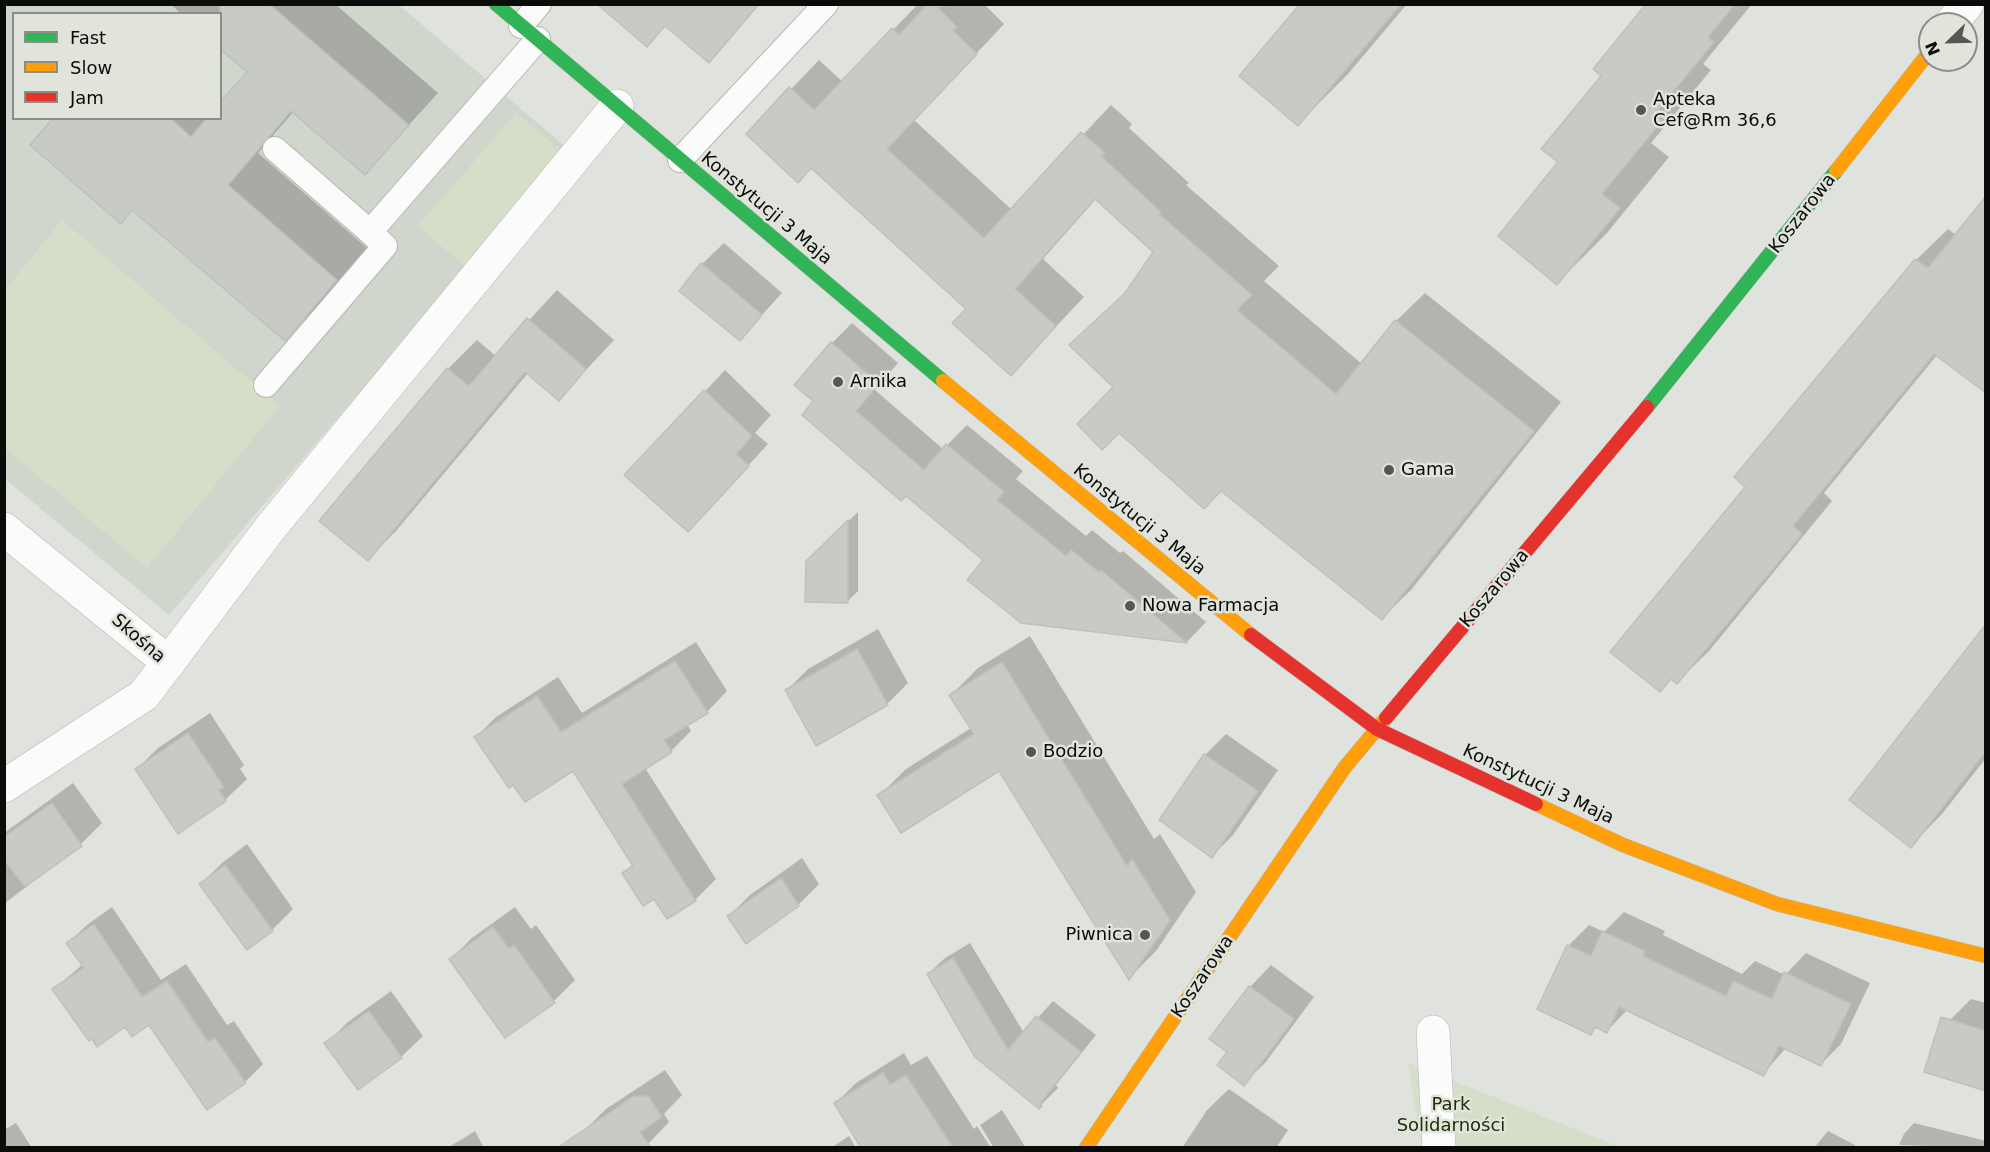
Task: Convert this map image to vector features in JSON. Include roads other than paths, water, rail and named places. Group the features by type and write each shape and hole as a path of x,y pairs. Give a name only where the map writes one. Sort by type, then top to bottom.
{"street":[{"name":"Konstytucji 3 Maja","path":"496,4 981,413 1239,625 1377,729 1623,845 1777,904 1986,956"},
{"name":"Koszarowa","path":"1086,1148 1345,767 1692,354 1918,66"},
{"path":"169,663 271,527 616,106"},
{"name":"Skośna","path":"4,530 169,663 144,695 4,786"},
{"path":"1433,1032 1439,1148"}],"lane":[{"path":"370,232 529,32 539,4"},
{"path":"680,159 826,4"},
{"path":"266,385 385,246 275,149"}],"place":[{"name":"Apteka Cef@Rm 36,6","path":"1641,110"},
{"name":"Arnika","path":"838,382"},
{"name":"Gama","path":"1389,470"},
{"name":"Nowa Farmacja","path":"1130,606"},
{"name":"Bodzio","path":"1031,752"},
{"name":"Piwnica","path":"1145,935"}],"park label":[{"name":"Park Solidarności","path":"1451,1115"}]}
